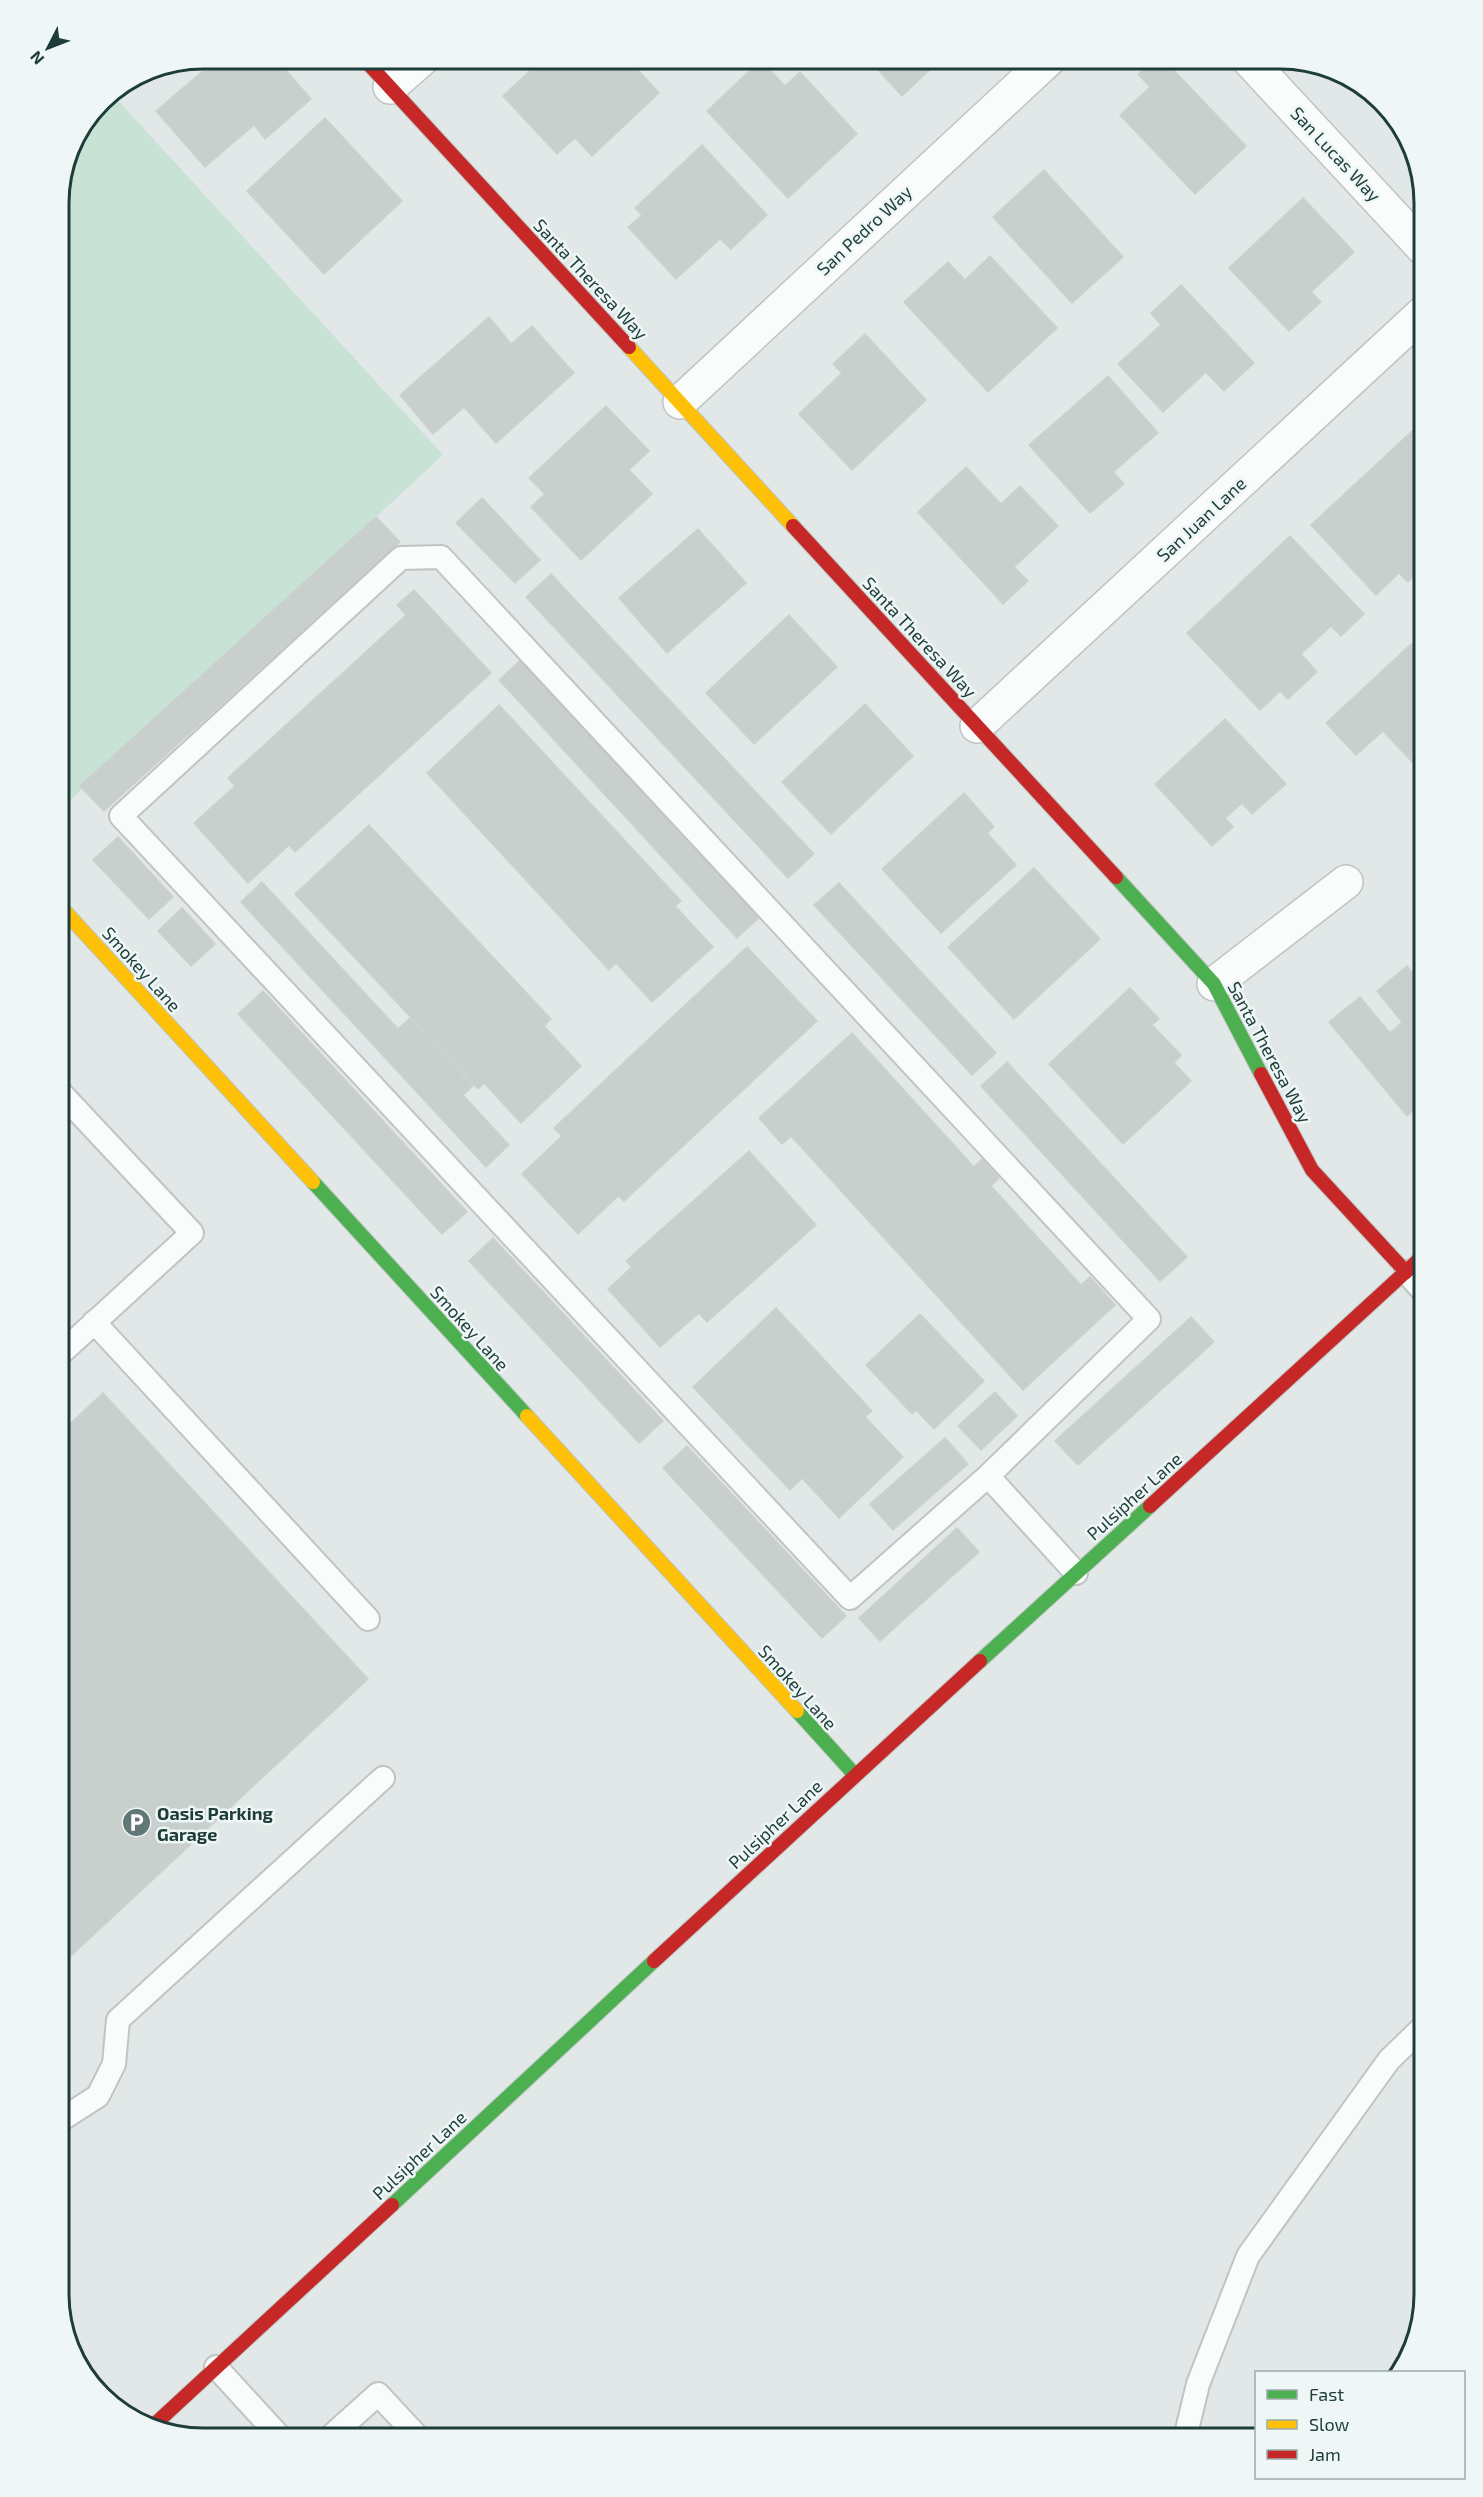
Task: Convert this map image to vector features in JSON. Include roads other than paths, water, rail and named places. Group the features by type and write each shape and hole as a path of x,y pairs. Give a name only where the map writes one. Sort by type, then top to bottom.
{"street":[{"name":"Santa Theresa Way","path":"374,69 1214,984 1312,1170 1406,1272"},
{"path":"390,87 410,69"},
{"name":"San Pedro Way","path":"680,402 1038,69"},
{"name":"San Lucas Way","path":"1257,69 1414,237"},
{"name":"San Juan Lane","path":"977,726 1414,322"},
{"path":"1214,984 1346,882"},
{"name":"Smokey Lane","path":"69,916 855,1775"},
{"name":"Pulsipher Lane","path":"159,2420 855,1775 1414,1265"}],"lane":[{"path":"441,557 1149,1319 988,1476 850,1598 121,816 401,558 441,557"},
{"path":"69,1102 192,1233 69,1346"},
{"path":"1406,1272 1414,1280"},
{"path":"94,1322 368,1619"},
{"path":"988,1476 1076,1573"},
{"path":"69,2114 98,2096 114,2064 118,2020 383,1778"},
{"path":"1187,2428 1198,2384 1248,2256 1389,2060 1414,2036"},
{"path":"216,2367 272,2428"},
{"path":"340,2428 378,2394 410,2428"}],"place":[{"name":"Oasis Parking Garage","path":"136,1823"}]}
